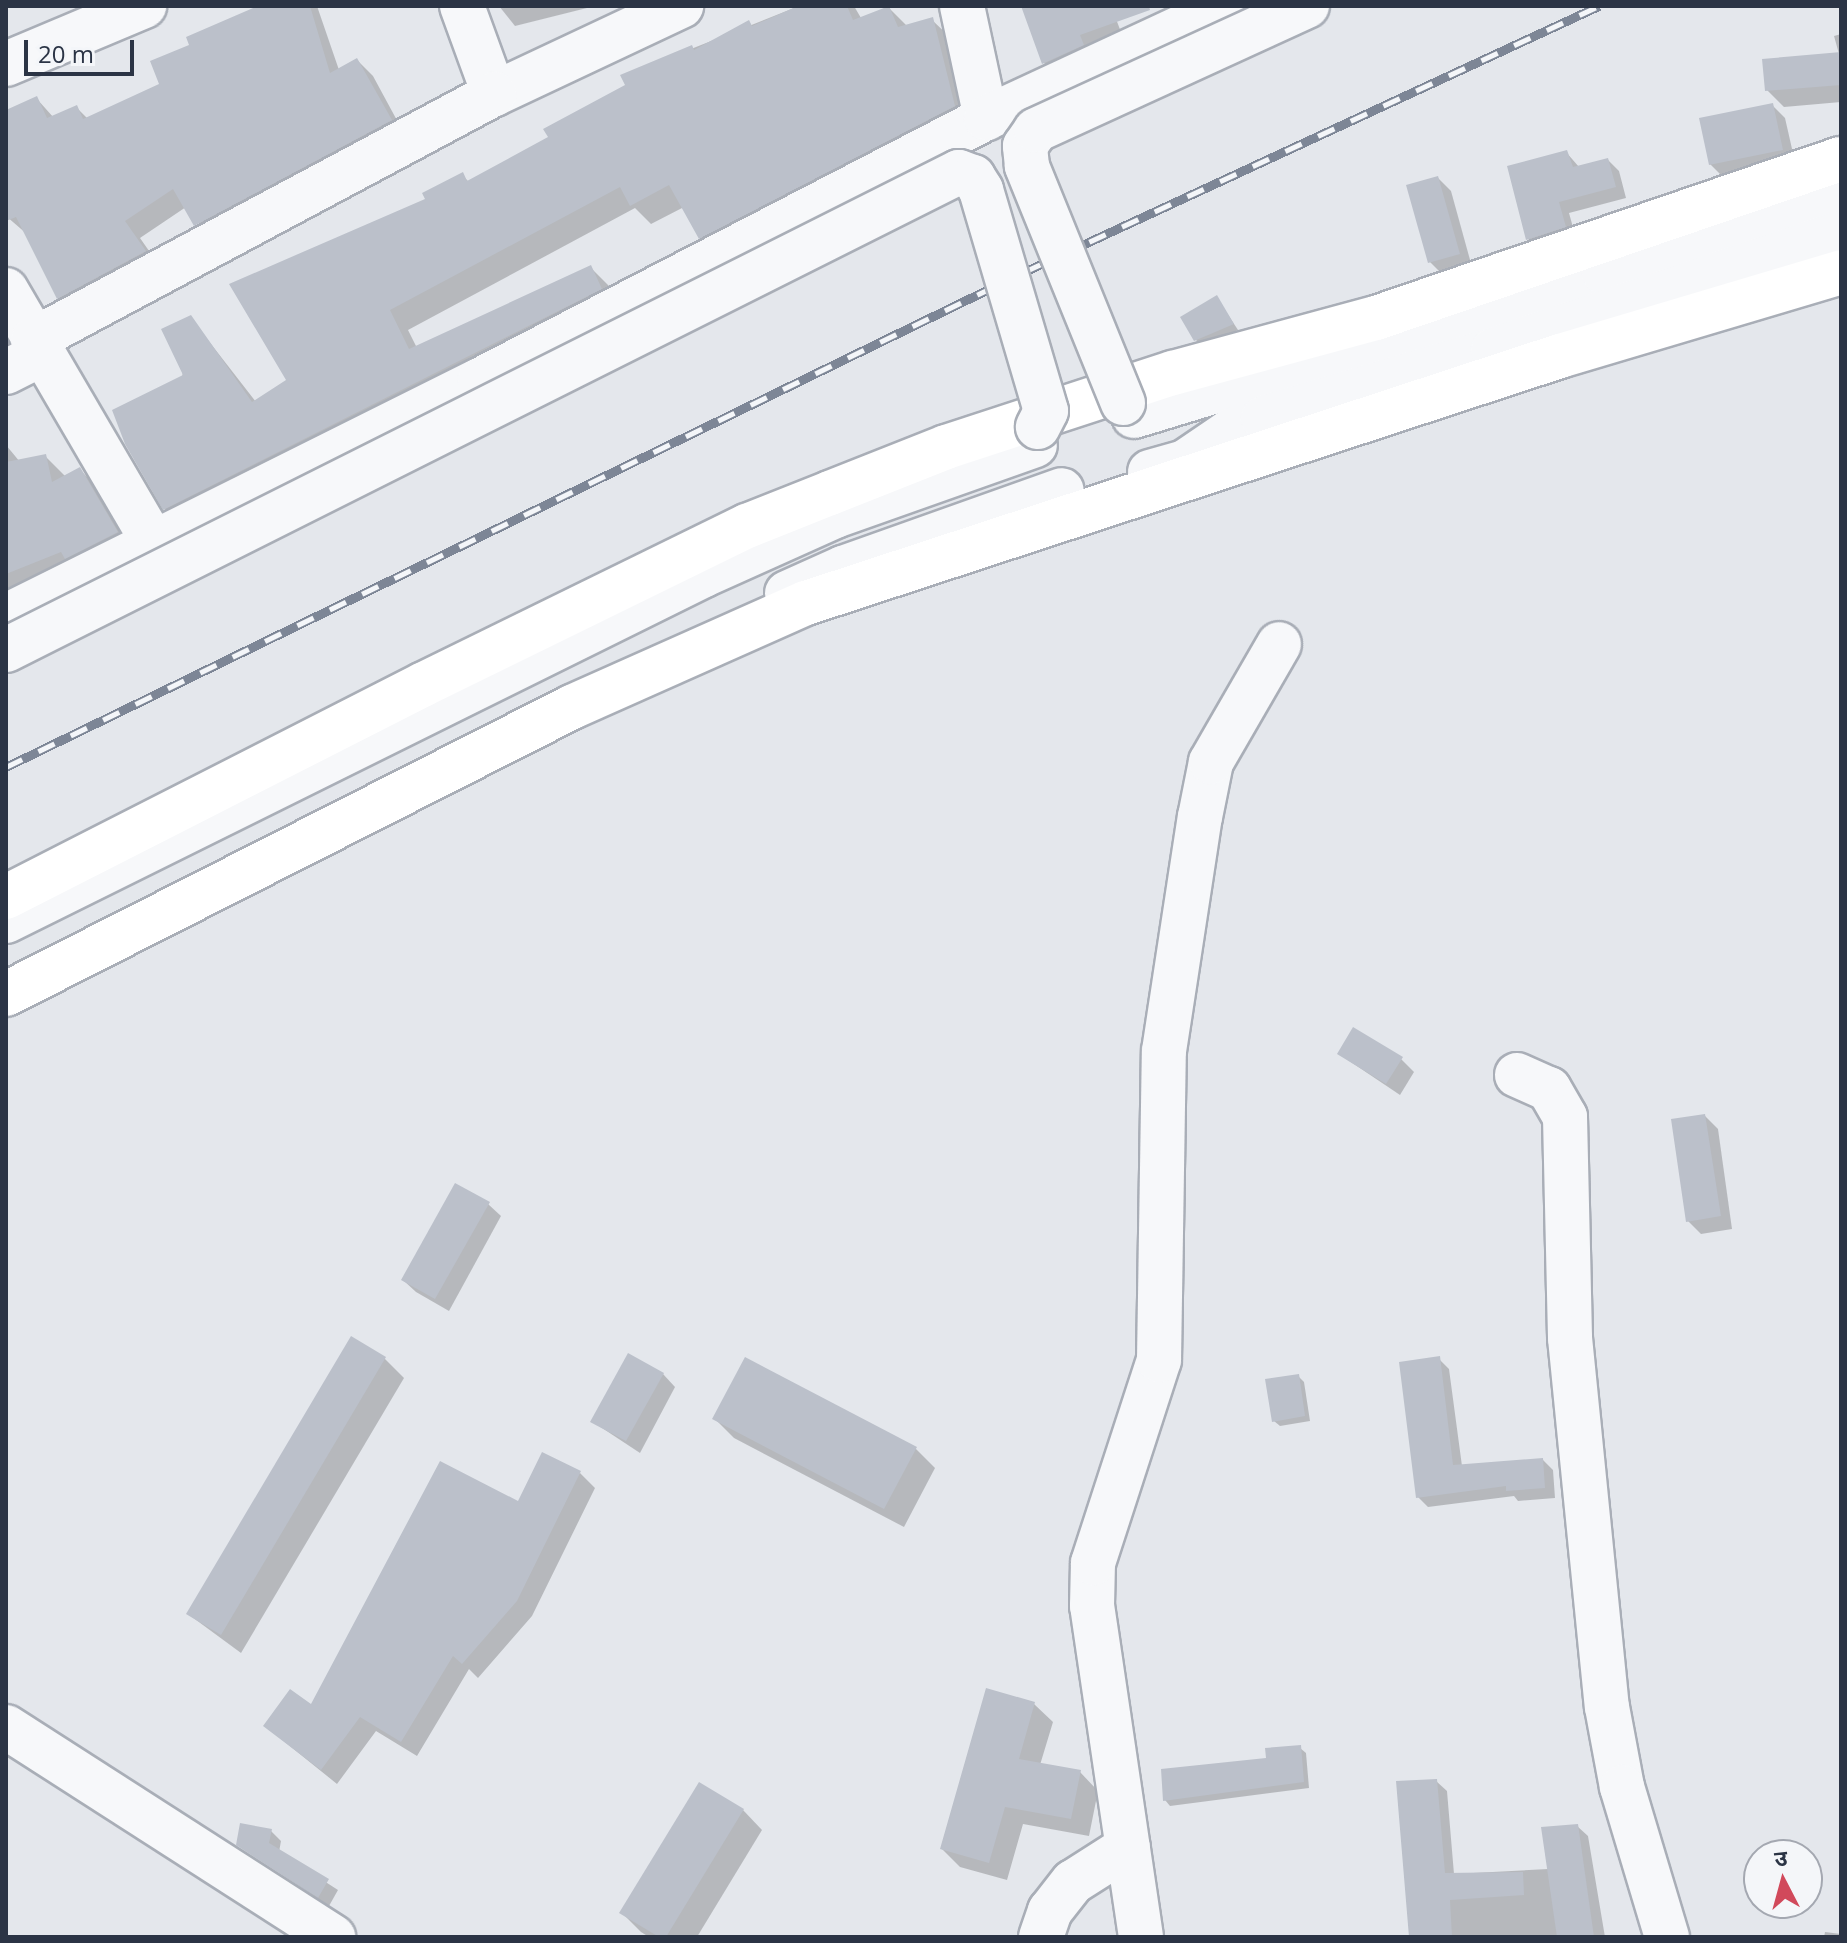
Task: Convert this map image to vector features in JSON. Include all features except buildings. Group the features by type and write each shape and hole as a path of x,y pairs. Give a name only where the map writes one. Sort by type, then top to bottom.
{"main road":[{"path":"6,897 424,684 747,526 961,442 1173,373 1376,318 1841,159"},
{"path":"6,994 572,707 806,603 1560,356 1841,272"}],"street":[{"path":"6,64 144,6"},
{"path":"462,6 494,94"},
{"path":"28,355 494,94 681,6"},
{"path":"962,6 986,118"},
{"path":"6,616 480,380 986,118 1227,6"},
{"path":"1128,479 1142,448 1027,166 1025,146 1036,130 1307,6"},
{"path":"6,650 959,172 973,177 981,190 1040,428 1038,463 1062,490"},
{"path":"1128,410 1604,272 1841,192"},
{"path":"6,977 712,627 843,568 1062,490 1097,496 1128,479 1185,462 1232,430 1263,418 1493,350 1841,233"},
{"path":"6,290 28,355 153,542"},
{"path":"6,921 704,575 1040,428 1075,392 1108,394 1128,410"},
{"path":"1141,1937 1092,1606 1093,1563 1159,1360 1164,1051 1211,762 1279,644"},
{"path":"1517,1075 1549,1089 1565,1117 1570,1338 1607,1707 1622,1787 1667,1937"},
{"path":"6,1727 333,1937"},
{"path":"1041,1937 1050,1911 1073,1882 1128,1847"}],"railway":[{"path":"6,767 1024,272 1599,6"}]}
